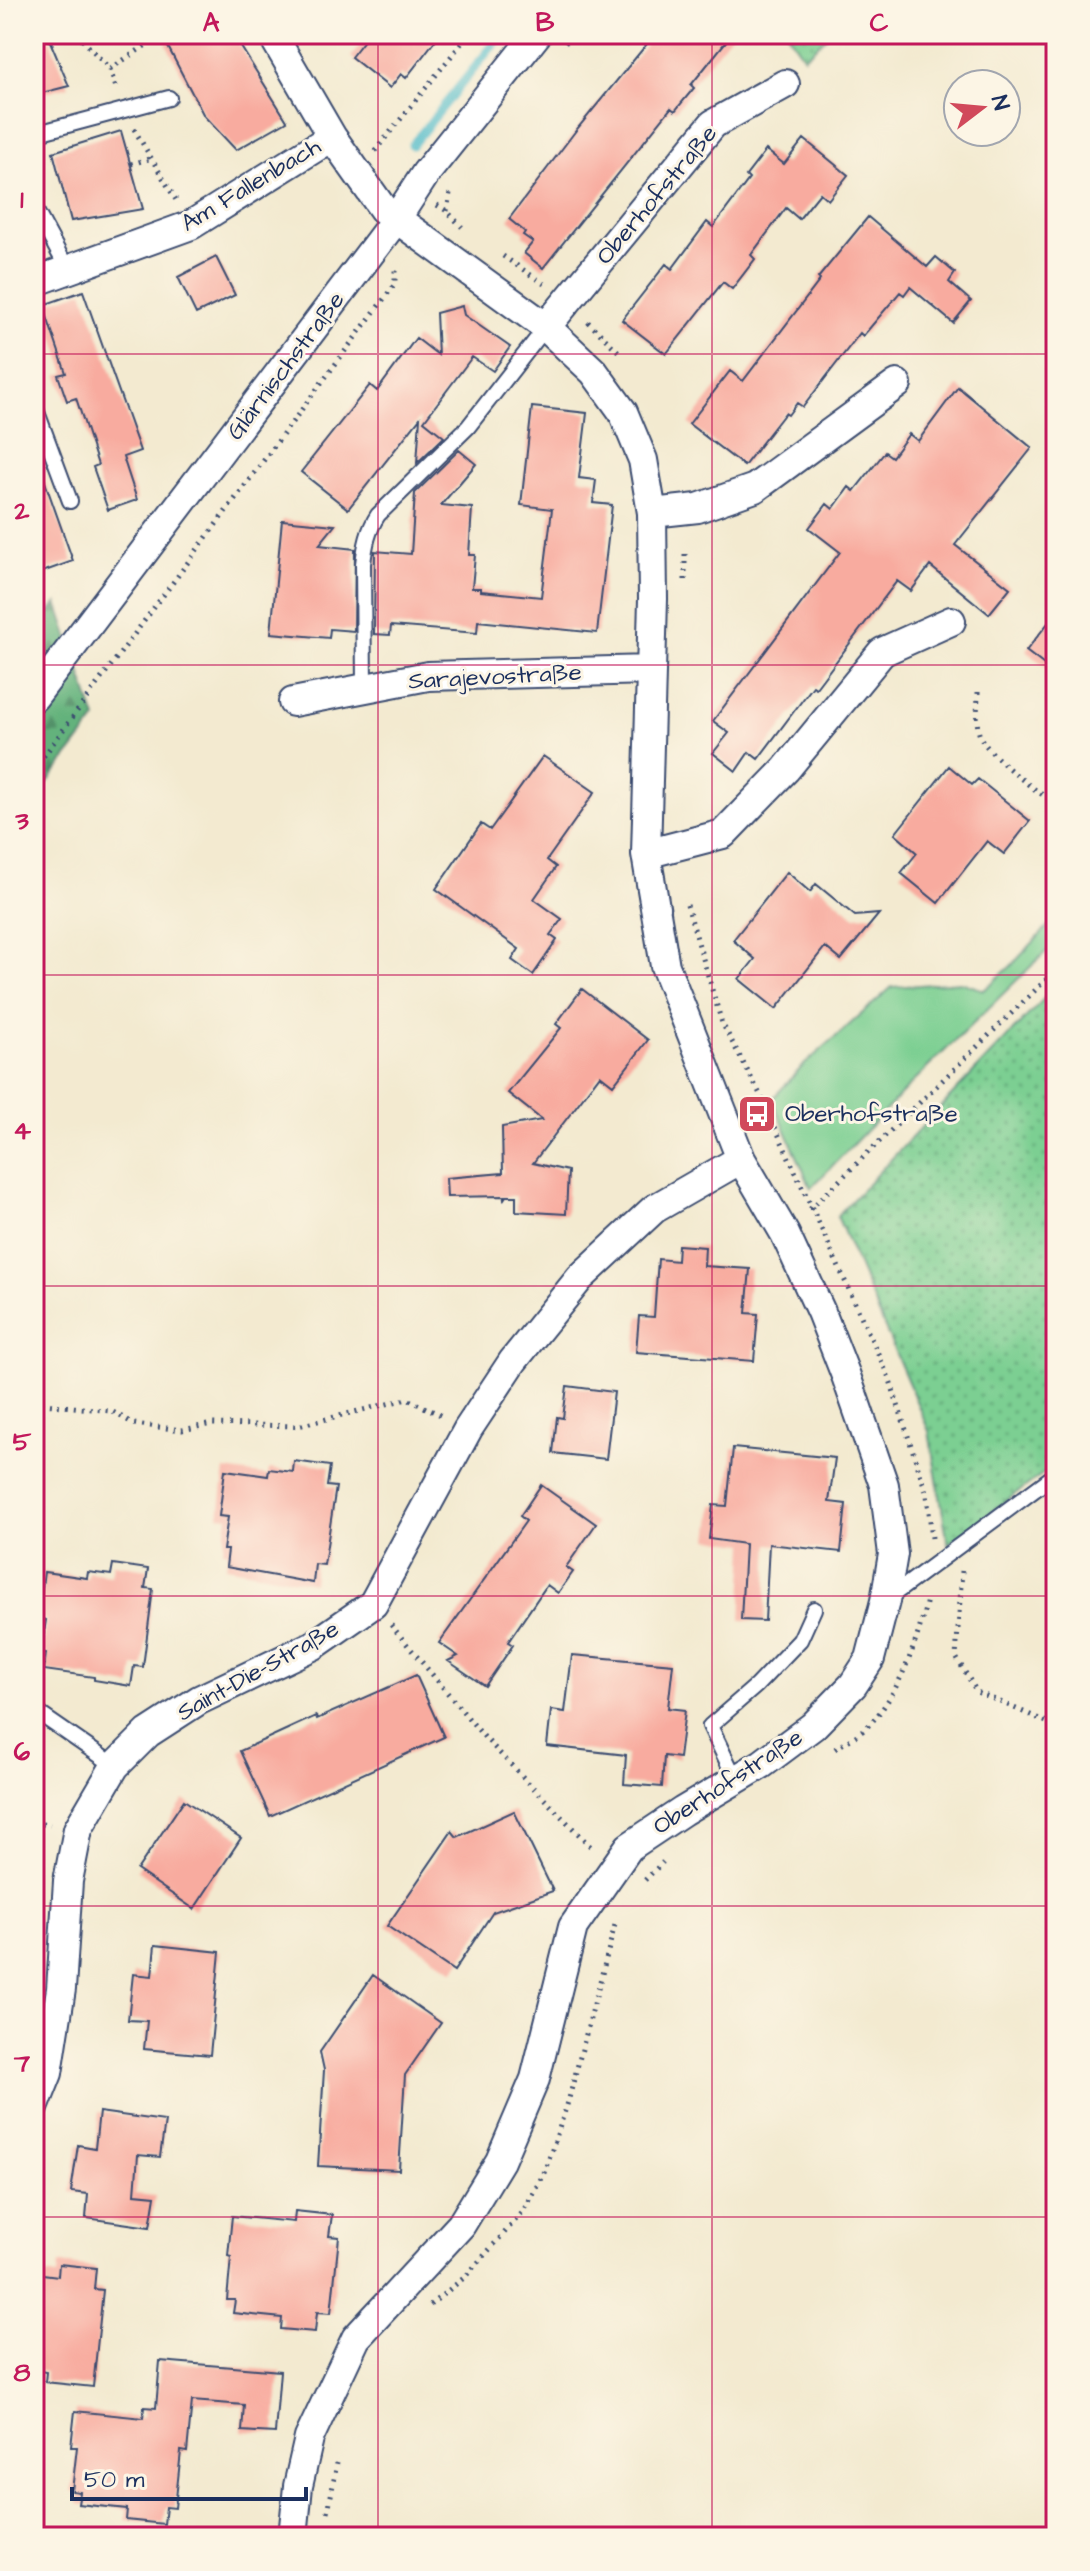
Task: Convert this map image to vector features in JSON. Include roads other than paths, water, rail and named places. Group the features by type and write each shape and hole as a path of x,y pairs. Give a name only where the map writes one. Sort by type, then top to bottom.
{"street":[{"name":"Oberhofstraße","path":"272,34 332,137 383,209 546,327 594,372 623,412 643,460 652,513 653,599 646,854 665,966 741,1159 785,1234 846,1376 884,1485 893,1554 870,1659 853,1685 813,1726 736,1780 629,1847 573,1927 535,2079 500,2161 461,2225 356,2338 309,2438 298,2486 293,2537"},
{"name":"Glärnischstraße","path":"34,697 396,219 426,173 537,34"},
{"name":"Oberhofstraße","path":"546,327 713,124 785,84"},
{"name":"Am Fallenbach","path":"34,282 191,225 332,137"},
{"path":"652,513 698,508 755,488 897,384"},
{"path":"646,854 723,834 786,769 882,652 951,621"},
{"name":"Sarajevostraße","path":"293,702 428,676 650,670"},
{"name":"Saint-Die-Straße","path":"34,2108 48,2073 61,1989 68,1881 78,1829 115,1766 148,1733 199,1700 314,1645 373,1604 468,1429 513,1361 580,1278 654,1209 741,1159"}],"lane":[{"path":"34,134 169,98"},
{"path":"34,207 68,270"},
{"path":"364,688 363,564 372,524 468,427 546,327"},
{"path":"34,404 70,501"},
{"path":"885,1601 1056,1474"},
{"path":"736,1780 710,1726 756,1686 800,1640 814,1609"},
{"path":"34,1710 115,1766"}],"waterway":[{"path":"412,145 502,34"}],"place":[{"name":"Oberhofstraße","path":"757,1114"}]}
